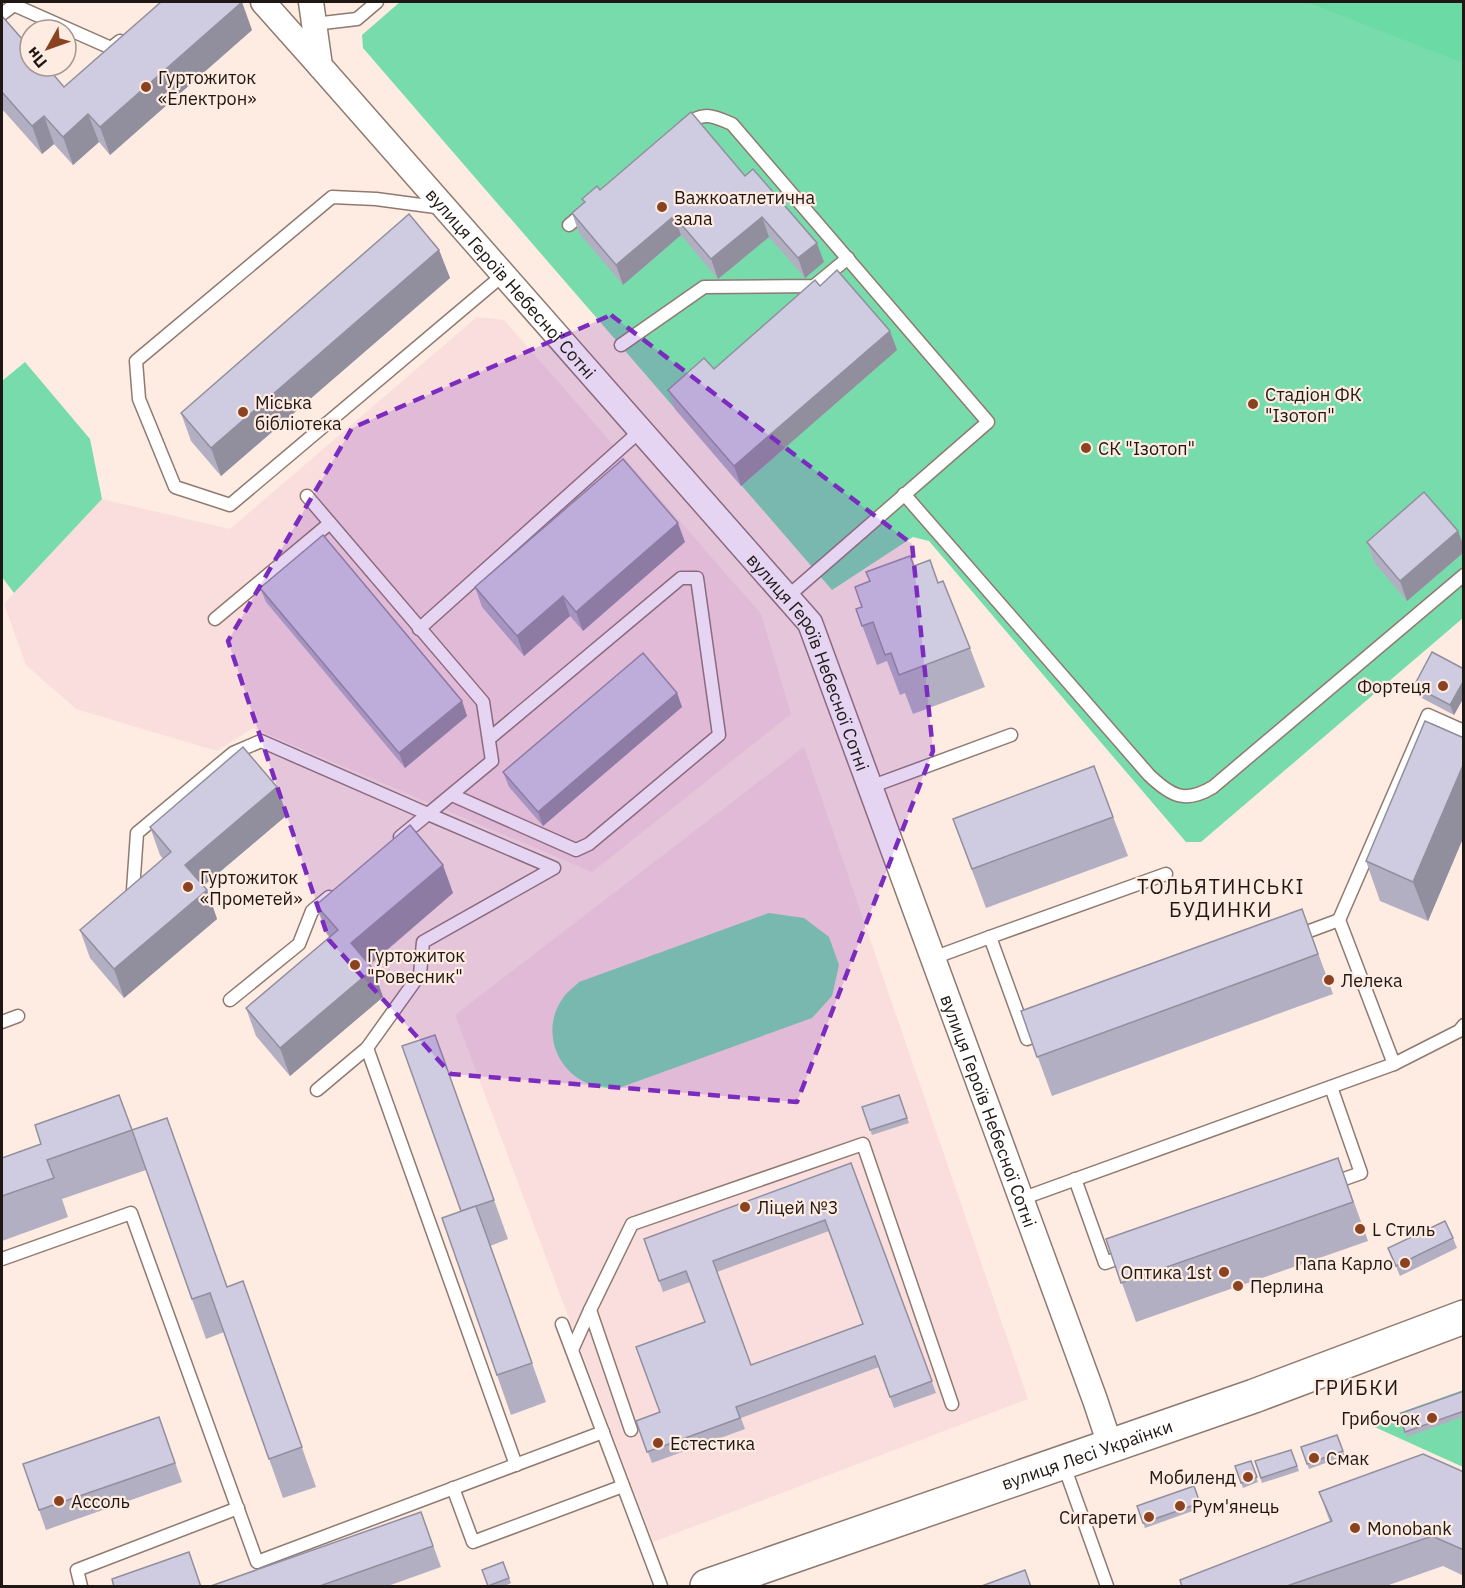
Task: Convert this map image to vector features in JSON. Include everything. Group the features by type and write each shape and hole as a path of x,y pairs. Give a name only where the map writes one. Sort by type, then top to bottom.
{"main road":[{"name":"вулиця Лесі Українки","path":"711,1586 1254,1396 1464,1317"}],"street":[{"name":"вулиця Героїв Небесної Сотні","path":"263,2 810,623 1110,1445"},
{"path":"313,13 320,66"}],"lane":[{"path":"313,13 357,19 377,2"},
{"path":"2,14 14,5 111,48 127,35"},
{"path":"679,131 695,117 714,116 732,124 988,422 787,597"},
{"path":"444,208 376,199 332,197 136,361 139,399 175,488 230,505 503,275"},
{"path":"569,225 595,203"},
{"path":"621,345 704,287 814,286 848,258"},
{"path":"418,628 640,431"},
{"path":"904,494 1149,775 1162,789 1179,797 1198,796 1213,787 1464,575"},
{"path":"307,496 483,702 492,761 392,844"},
{"path":"215,619 330,523"},
{"path":"452,795 576,850 589,844 719,735 697,578 681,578 490,738"},
{"path":"1394,1064 1339,920 1428,715 1464,731"},
{"path":"870,787 1011,735"},
{"path":"134,890 137,833 232,753 261,741 554,868 423,942 420,975 367,1048 317,1090"},
{"path":"933,958 1166,874"},
{"path":"230,1000 299,944 312,911 339,889"},
{"path":"1283,941 1339,920"},
{"path":"990,937 1027,1039 1061,1026"},
{"path":"2,1022 18,1016"},
{"path":"1021,1199 1394,1064 1459,1031 1464,1024"},
{"path":"367,1048 516,1465"},
{"path":"1317,1189 1361,1173 1331,1087"},
{"path":"572,1350 632,1224 863,1144 952,1404"},
{"path":"1075,1179 1105,1263 1139,1251"},
{"path":"2,1259 131,1213 257,1562 603,1432"},
{"path":"590,1310 631,1430"},
{"path":"562,1324 661,1587"},
{"path":"1063,1462 1107,1587"},
{"path":"453,1488 473,1542 623,1486"},
{"path":"81,1587 76,1570 238,1508"}],"highlighted area":[{"path":"611,315 912,544 933,751 797,1102 451,1074 329,940 228,641 352,428"}],"shaded area":[{"path":"477,317 504,320 761,614 791,714 592,872 253,728 217,751 76,709 26,665 4,604 102,499 230,529"},
{"name":"Ліцей №3","path":"804,747 1028,1399 653,1542 455,1015"}],"green space":[{"name":"СК \"Ізотоп\"","path":"400,2 1463,2 1463,618 1201,842 1186,842 929,541 913,537 832,590 363,48 362,35"},
{"path":"1307,2 1463,2 1463,63"},
{"path":"25,362 90,439 102,499 14,593 2,577 2,381"},
{"path":"769,913 804,918 829,937 839,965 832,996 812,1018 616,1089 599,1087 577,1078 560,1059 555,1047 553,1022 556,1010 563,998 579,982"},
{"path":"1463,1390 1463,1467 1368,1424"}],"building":[{"path":"161,2 242,2 100,127 88,114 63,137 44,116 32,126 2,92 2,16 18,34 18,78 56,78 64,87 74,78 78,78 78,75"},
{"path":"691,112 745,176 753,169 817,243 798,258 762,217 711,259 674,216 616,265 572,213 585,202 582,199 597,186 600,190"},
{"path":"409,214 439,250 211,448 181,413"},
{"path":"837,270 890,331 734,466 668,390 704,358 714,369 815,280 820,286"},
{"path":"623,459 678,523 576,612 563,596 517,636 475,587"},
{"path":"1424,492 1458,531 1400,581 1367,542"},
{"path":"323,535 462,701 399,753 260,588"},
{"path":"910,556 914,566 930,560 938,583 943,581 970,648 899,675 891,653 885,655 873,622 862,626 856,609 862,607 855,587 870,581 866,572"},
{"name":"Фортеця","path":"1432,652 1464,669 1464,680 1450,705 1414,686"},
{"path":"643,653 677,693 538,812 503,772"},
{"path":"1425,721 1464,738 1464,763 1413,882 1366,861"},
{"path":"243,747 277,787 185,865 207,890 114,969 80,930 171,852 150,827"},
{"path":"1094,766 1113,817 972,869 953,819"},
{"path":"410,825 443,865 351,943 373,969 280,1048 246,1008 338,930 316,905"},
{"path":"1302,909 1318,954 1037,1057 1021,1011"},
{"path":"435,1035 494,1200 461,1211 402,1046"},
{"path":"119,1095 132,1130 47,1160 54,1178 2,1196 2,1158 41,1144 35,1125"},
{"path":"899,1095 907,1118 870,1130 862,1107"},
{"path":"167,1118 227,1287 243,1281 302,1447 269,1459 210,1293 192,1299 132,1130"},
{"path":"1338,1158 1353,1202 1121,1283 1106,1239"},
{"path":"851,1163 932,1381 890,1397 875,1356 736,1407 740,1418 647,1452 636,1421 660,1412 636,1347 705,1322 686,1271 659,1281 644,1239","holes":["825,1220 863,1324 751,1365 713,1261"]},
{"path":"476,1206 532,1363 497,1375 442,1218"},
{"path":"1445,1221 1453,1238 1396,1266 1388,1248"},
{"name":"Грибочок","path":"1464,1391 1464,1411 1405,1432 1399,1414"},
{"path":"159,1417 175,1463 39,1510 23,1464"},
{"path":"1337,1435 1343,1451 1307,1464 1301,1447"},
{"path":"1291,1450 1297,1466 1261,1478 1255,1461"},
{"path":"1423,1454 1464,1472 1464,1550 1432,1536 1284,1587 1182,1587 1180,1580 1332,1521 1319,1492"},
{"name":"Мобиленд","path":"1251,1461 1257,1477 1241,1483 1235,1466"},
{"path":"1194,1486 1200,1503 1143,1523 1137,1506"},
{"path":"421,1512 433,1546 317,1587 208,1587"},
{"path":"189,1552 201,1587 114,1587 112,1579"},
{"path":"503,1562 509,1578 488,1586 482,1570"},
{"path":"1025,1570 1031,1587 979,1587"}],"place":[{"name":"Гуртожиток «Електрон»","path":"146,87"},
{"name":"Важкоатлетична зала","path":"662,207"},
{"name":"Стадіон ФК \"Ізотоп\"","path":"1253,404"},
{"name":"Міська бібліотека","path":"243,412"},
{"name":"СК \"Ізотоп\"","path":"1086,448"},
{"name":"Фортеця","path":"1443,686"},
{"name":"Гуртожиток «Прометей»","path":"188,887"},
{"name":"Гуртожиток \"Ровесник\"","path":"355,965"},
{"name":"Лелека","path":"1329,980"},
{"name":"Ліцей №3","path":"745,1207"},
{"name":"L Стиль","path":"1360,1229"},
{"name":"Папа Карло","path":"1405,1263"},
{"name":"Оптика 1st","path":"1224,1272"},
{"name":"Перлина","path":"1238,1286"},
{"name":"Грибочок","path":"1432,1418"},
{"name":"Естестика","path":"658,1443"},
{"name":"Смак","path":"1314,1458"},
{"name":"Мобиленд","path":"1248,1477"},
{"name":"Ассоль","path":"59,1501"},
{"name":"Рум'янець","path":"1180,1506"},
{"name":"Сигарети","path":"1149,1517"},
{"name":"Monobank","path":"1355,1528"}],"district":[{"name":"ТОЛЬЯТИНСЬКІ БУДИНКИ","path":"1221,898"},
{"name":"ГРИБКИ","path":"1357,1387"}]}
